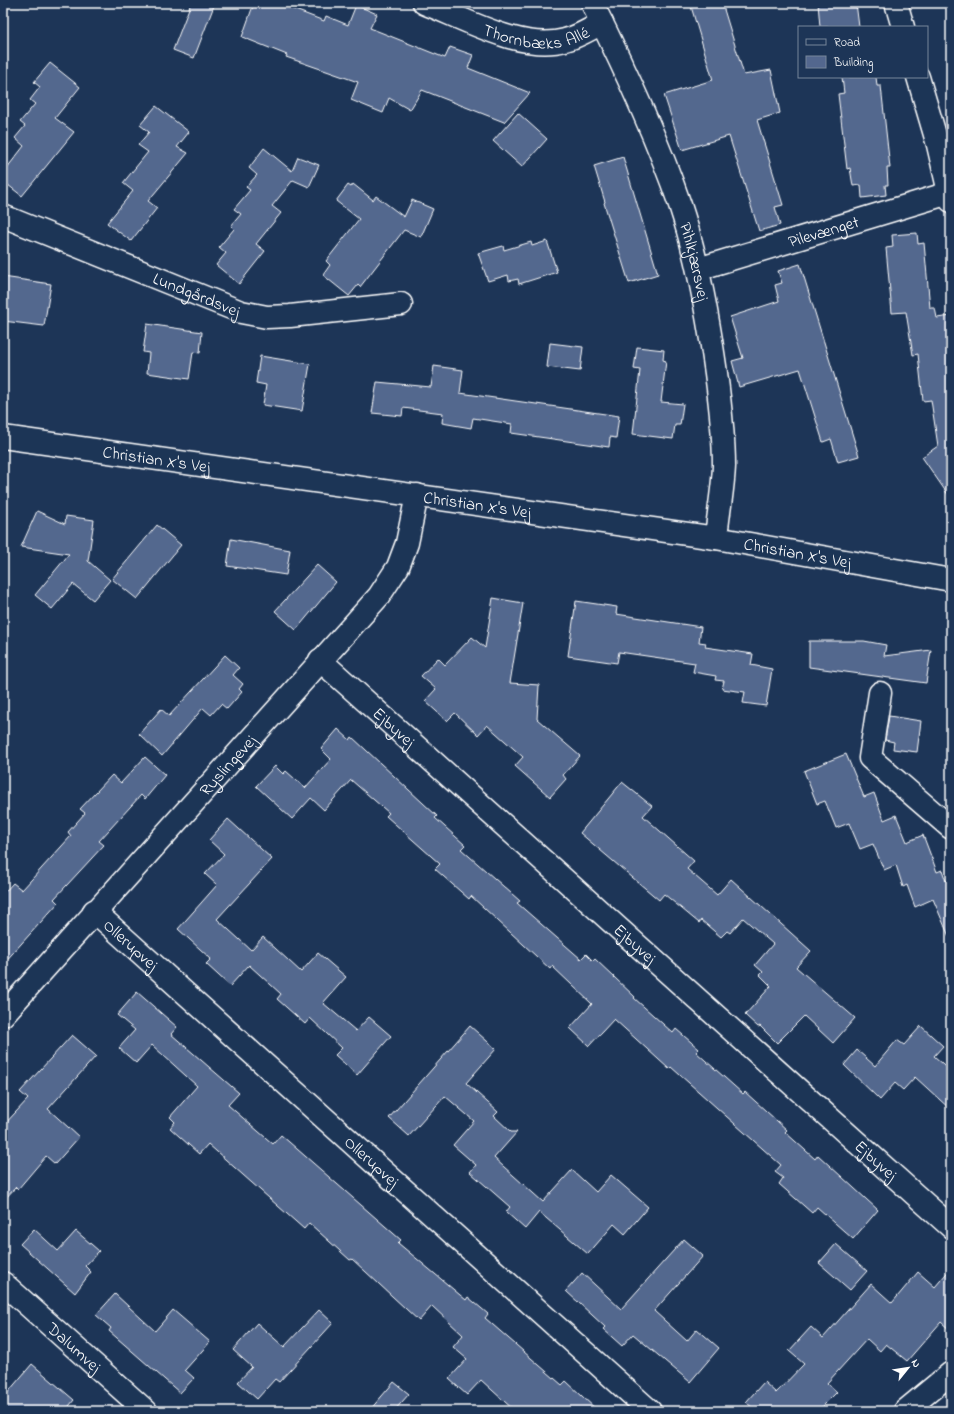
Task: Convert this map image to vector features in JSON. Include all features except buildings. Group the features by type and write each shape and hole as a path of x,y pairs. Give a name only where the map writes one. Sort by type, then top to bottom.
{"street":[{"name":"Thornbæks Allé","path":"424,3 514,39 543,44 566,40 602,23"},
{"name":"Pihlkjærsvej","path":"592,3 652,130 680,206 698,269 711,334 719,396 724,467 716,538"},
{"path":"896,3 903,26"},
{"name":"Pilevænget","path":"698,269 950,197 938,145 918,78"},
{"name":"Lundgårdsvej","path":"3,216 241,312 267,317 290,316 401,304"},
{"name":"Christian X's Vej","path":"3,437 716,538 951,580"},
{"name":"Ryslingevej","path":"3,1015 94,911 379,596 398,567 407,543 417,495"},
{"name":"Ejbyvej","path":"320,660 951,1227"},
{"path":"880,693 870,758 951,828"},
{"name":"Ollerupvej","path":"94,911 650,1411"},
{"name":"Dalumvej","path":"3,1283 146,1411"},
{"path":"905,1411 951,1373"}]}
